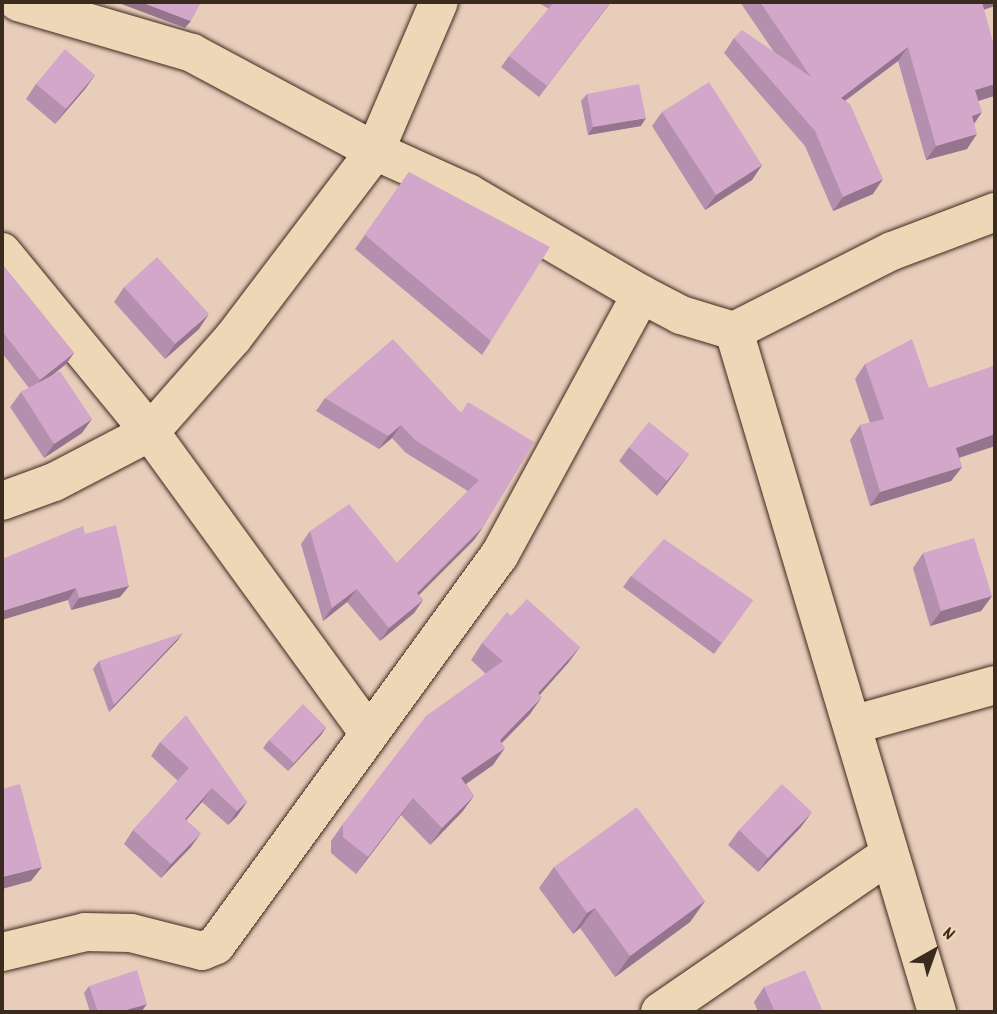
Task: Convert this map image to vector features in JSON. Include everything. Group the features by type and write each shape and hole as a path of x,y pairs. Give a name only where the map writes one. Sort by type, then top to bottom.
{"street":[{"path":"18,2 192,52 375,150 468,193 681,315 734,331 892,251 995,212"},
{"path":"2,501 54,482 150,432 233,338 375,150 439,2"},
{"path":"2,252 150,432 369,733"},
{"path":"2,952 85,932 131,933 202,951 216,944 499,556 641,294"},
{"path":"734,331 852,725 887,856 937,1012"},
{"path":"852,725 995,685"},
{"path":"660,1012 887,856"}],"building":[{"path":"141,2 201,2 191,21"},
{"path":"554,2 610,2 547,86 509,56"},
{"path":"760,2 982,2 995,49 995,84 975,90 982,112 972,116 977,134 936,146 908,47 841,98 850,104 883,179 843,197 815,131 734,38 742,30 811,77"},
{"path":"65,49 95,75 66,109 36,84"},
{"path":"709,82 762,165 716,195 662,112"},
{"path":"639,84 646,118 593,127 587,94"},
{"path":"409,172 550,247 491,341 365,235"},
{"path":"157,257 209,314 175,344 124,287"},
{"path":"2,264 74,353 40,380 2,331"},
{"path":"393,339 461,413 468,402 534,442 483,527 417,593 423,600 389,628 357,589 332,608 310,531 349,504 397,563 479,480 415,440 401,425 388,436 325,398"},
{"path":"912,339 929,388 993,366 995,434 956,448 962,467 880,492 860,425 884,419 865,364"},
{"path":"60,371 92,419 54,444 21,392"},
{"path":"649,422 689,454 667,481 629,447"},
{"path":"116,525 129,586 79,598 76,588 2,611 2,559 83,526 85,534"},
{"path":"974,538 992,596 941,611 923,553"},
{"path":"664,539 753,600 722,643 631,576"},
{"path":"527,599 580,647 538,693 542,697 500,740 505,748 461,778 474,796 442,828 413,798 368,857 343,837 343,824 426,716 503,661 482,643 507,612 511,616"},
{"path":"183,633 114,705 99,661"},
{"path":"303,704 326,727 294,763 269,740"},
{"path":"186,715 247,802 237,811 212,788 185,819 201,833 171,864 133,830 189,768 160,742"},
{"path":"20,784 42,867 2,877 2,789"},
{"path":"782,784 812,812 768,858 739,830"},
{"path":"637,807 705,901 630,956 595,908 587,913 554,867"},
{"path":"137,970 147,1004 119,1012 98,1012 89,986"},
{"path":"805,970 823,1012 775,1012 764,987"}]}
